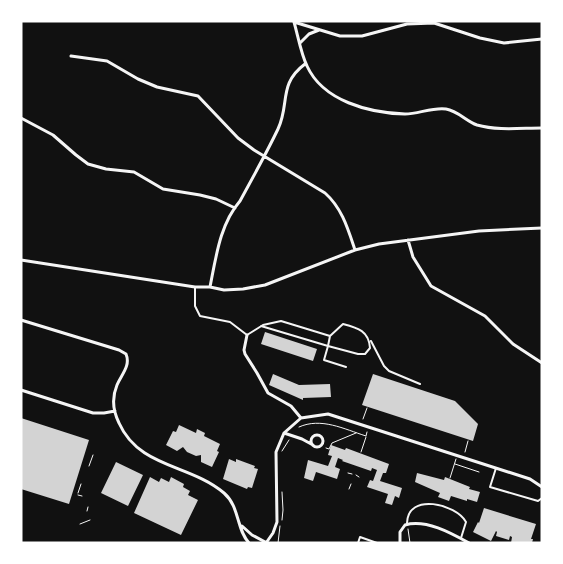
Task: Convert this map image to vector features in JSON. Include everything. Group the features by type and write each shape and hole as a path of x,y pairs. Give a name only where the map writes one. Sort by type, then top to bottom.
{"street":[{"path":"293,22 340,36 362,36 407,24 434,22 480,38 504,43 542,38"},
{"path":"293,22 305,64 311,75 322,88 336,98 362,107 395,114 446,109 474,124 485,127 542,128"},
{"path":"300,43 310,34 320,30"},
{"path":"71,56 107,61 138,79 157,87 198,96 238,138 333,200 345,221 354,250"},
{"path":"210,287 217,250 225,226 279,127 288,85 295,71 305,64"},
{"path":"21,118 53,135 88,164 106,169 134,172 163,189 216,199 235,208"},
{"path":"21,260 195,287 210,287 224,290 243,289 265,285 343,256 354,250 408,240 479,231 542,228"},
{"path":"408,240 413,257 431,286 485,316 513,344 542,363"},
{"path":"21,320 119,350 126,354 127,366 116,386 114,399 115,411 124,432 136,448 147,455 201,479 220,490 235,507 244,536 249,543"},
{"path":"246,335 244,354 268,393 290,406 301,418"},
{"path":"21,390 93,412 115,411"},
{"path":"241,526 252,535 267,543 273,533 276,522 276,452 284,433 301,418 328,414 530,479 542,487"},
{"path":"284,433 320,447 324,440 320,435 302,439"},
{"path":"313,445 311,441 314,436"},
{"path":"400,543 400,532 406,524 413,522 435,527 469,543"}],"lane":[{"path":"195,287 195,306 200,316 230,322 246,335 270,322 281,320 330,336"},
{"path":"346,367 324,360 330,336 343,324 356,328 366,334 384,366 389,371 420,384"},
{"path":"261,326 358,354 365,354 370,348 370,339"},
{"path":"496,468 490,487 538,501 542,498"},
{"path":"406,524 408,514 413,507 421,504 440,506 456,511 463,516 466,522 461,538"},
{"path":"358,543 360,537 377,543"}],"path":[{"path":"363,420 367,408"},
{"path":"297,428 309,423 322,422 366,436"},
{"path":"361,452 368,430"},
{"path":"326,448 329,449 332,443 356,433"},
{"path":"281,452 291,436"},
{"path":"465,453 468,441"},
{"path":"89,466 92,454"},
{"path":"450,478 456,458"},
{"path":"454,464 479,472"},
{"path":"348,473 352,474"},
{"path":"81,484 78,494 82,496"},
{"path":"349,489 351,484"},
{"path":"278,543 283,514 282,493"},
{"path":"87,511 88,507"},
{"path":"80,524 90,520"},
{"path":"406,524 410,543"}],"building":[{"path":"265,332 317,349 313,361 261,344"},
{"path":"273,374 299,385 330,384 331,397 303,398 303,400 269,385"},
{"path":"373,374 455,401 478,424 473,441 362,405"},
{"path":"21,418 89,440 69,504 21,489"},
{"path":"179,425 196,433 197,429 205,433 204,436 220,444 217,451 219,452 212,467 201,462 201,455 196,456 187,452 183,447 177,451 166,445 173,431 176,432"},
{"path":"331,445 345,450 346,448 389,464 386,473 383,473 380,481 402,488 399,498 395,496 392,505 385,503 388,494 367,487 370,480 373,481 377,470 372,468 371,471 338,458 335,467 340,469 337,479 316,472 313,481 304,478 308,460 328,466 332,456 328,455"},
{"path":"229,459 236,462 236,459 258,469 252,488 248,487 247,489 223,479"},
{"path":"116,462 143,475 128,506 101,493"},
{"path":"417,473 444,480 445,477 470,487 469,489 480,492 477,502 451,496 449,501 438,497 440,493 415,482"},
{"path":"150,477 159,482 161,478 169,482 171,477 184,484 183,487 190,491 188,495 198,500 181,535 134,513"},
{"path":"484,508 536,524 531,539 533,539 532,543 511,543 512,537 510,536 509,540 496,536 496,531 491,541 473,532 479,523"}]}
